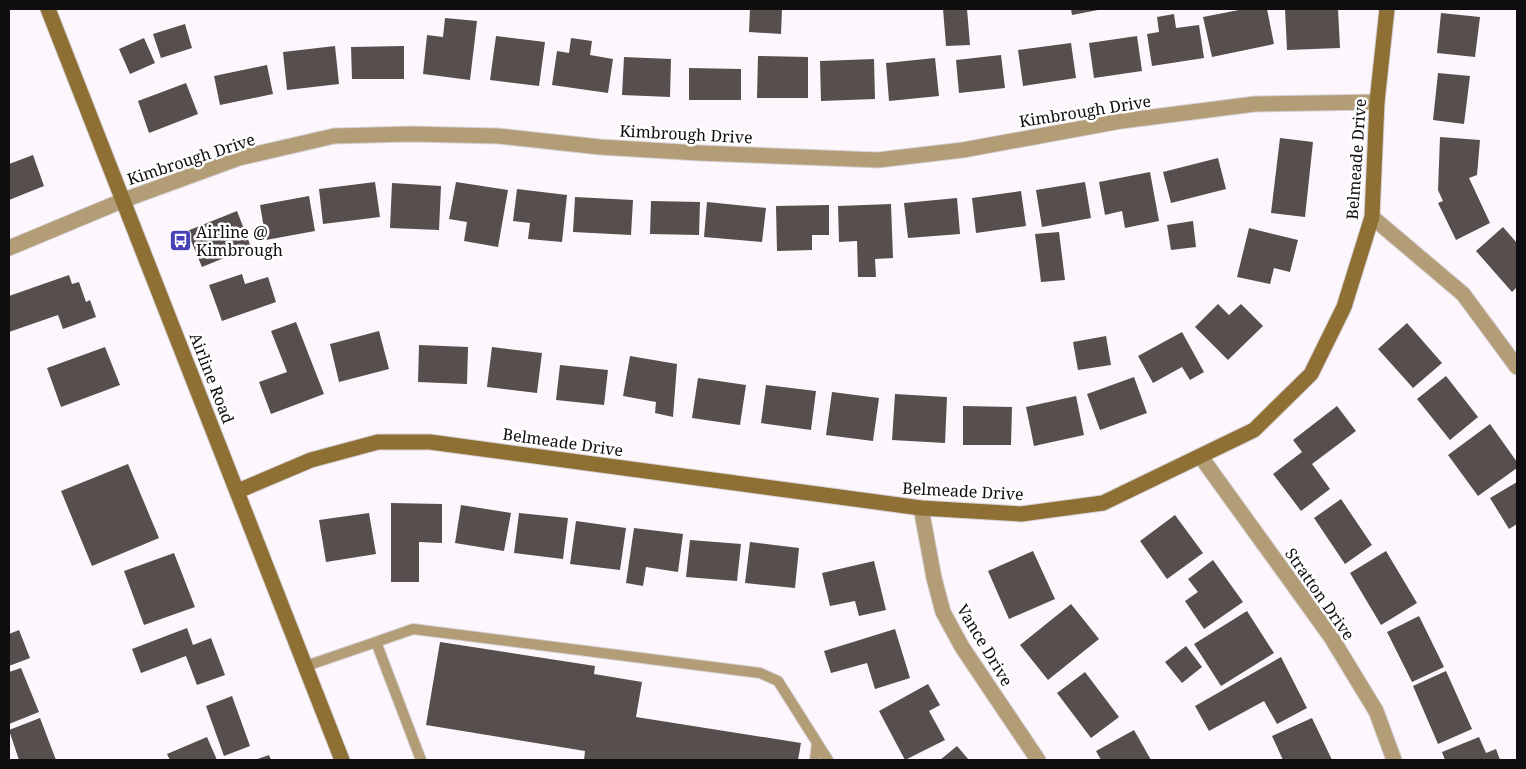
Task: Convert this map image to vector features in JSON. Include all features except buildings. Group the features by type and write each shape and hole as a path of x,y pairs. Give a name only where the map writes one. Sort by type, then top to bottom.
{"street":[{"name":"Airline Road","path":"48,9 342,760"},
{"name":"Belmeade Drive","path":"238,491 311,460 378,442 430,442 921,508 1021,514 1103,503 1254,430 1311,374 1344,308 1372,217 1377,102 1386,9"},
{"name":"Kimbrough Drive","path":"9,248 124,200 239,158 334,136 411,134 498,136 629,149 878,160 963,150 1121,121 1255,104 1377,102"},
{"path":"1372,217 1463,294 1517,367"},
{"name":"Stratton Drive","path":"1201,457 1331,637 1376,711 1394,760"},
{"name":"Vance Drive","path":"921,508 934,578 943,612 962,647 1038,760"}],"lane":[{"path":"306,666 412,629 760,672 778,682 828,760"},
{"path":"376,642 423,760"},
{"path":"815,760 817,743"}],"place":[{"name":"Airline @ Kimbrough","path":"180,241"}]}
